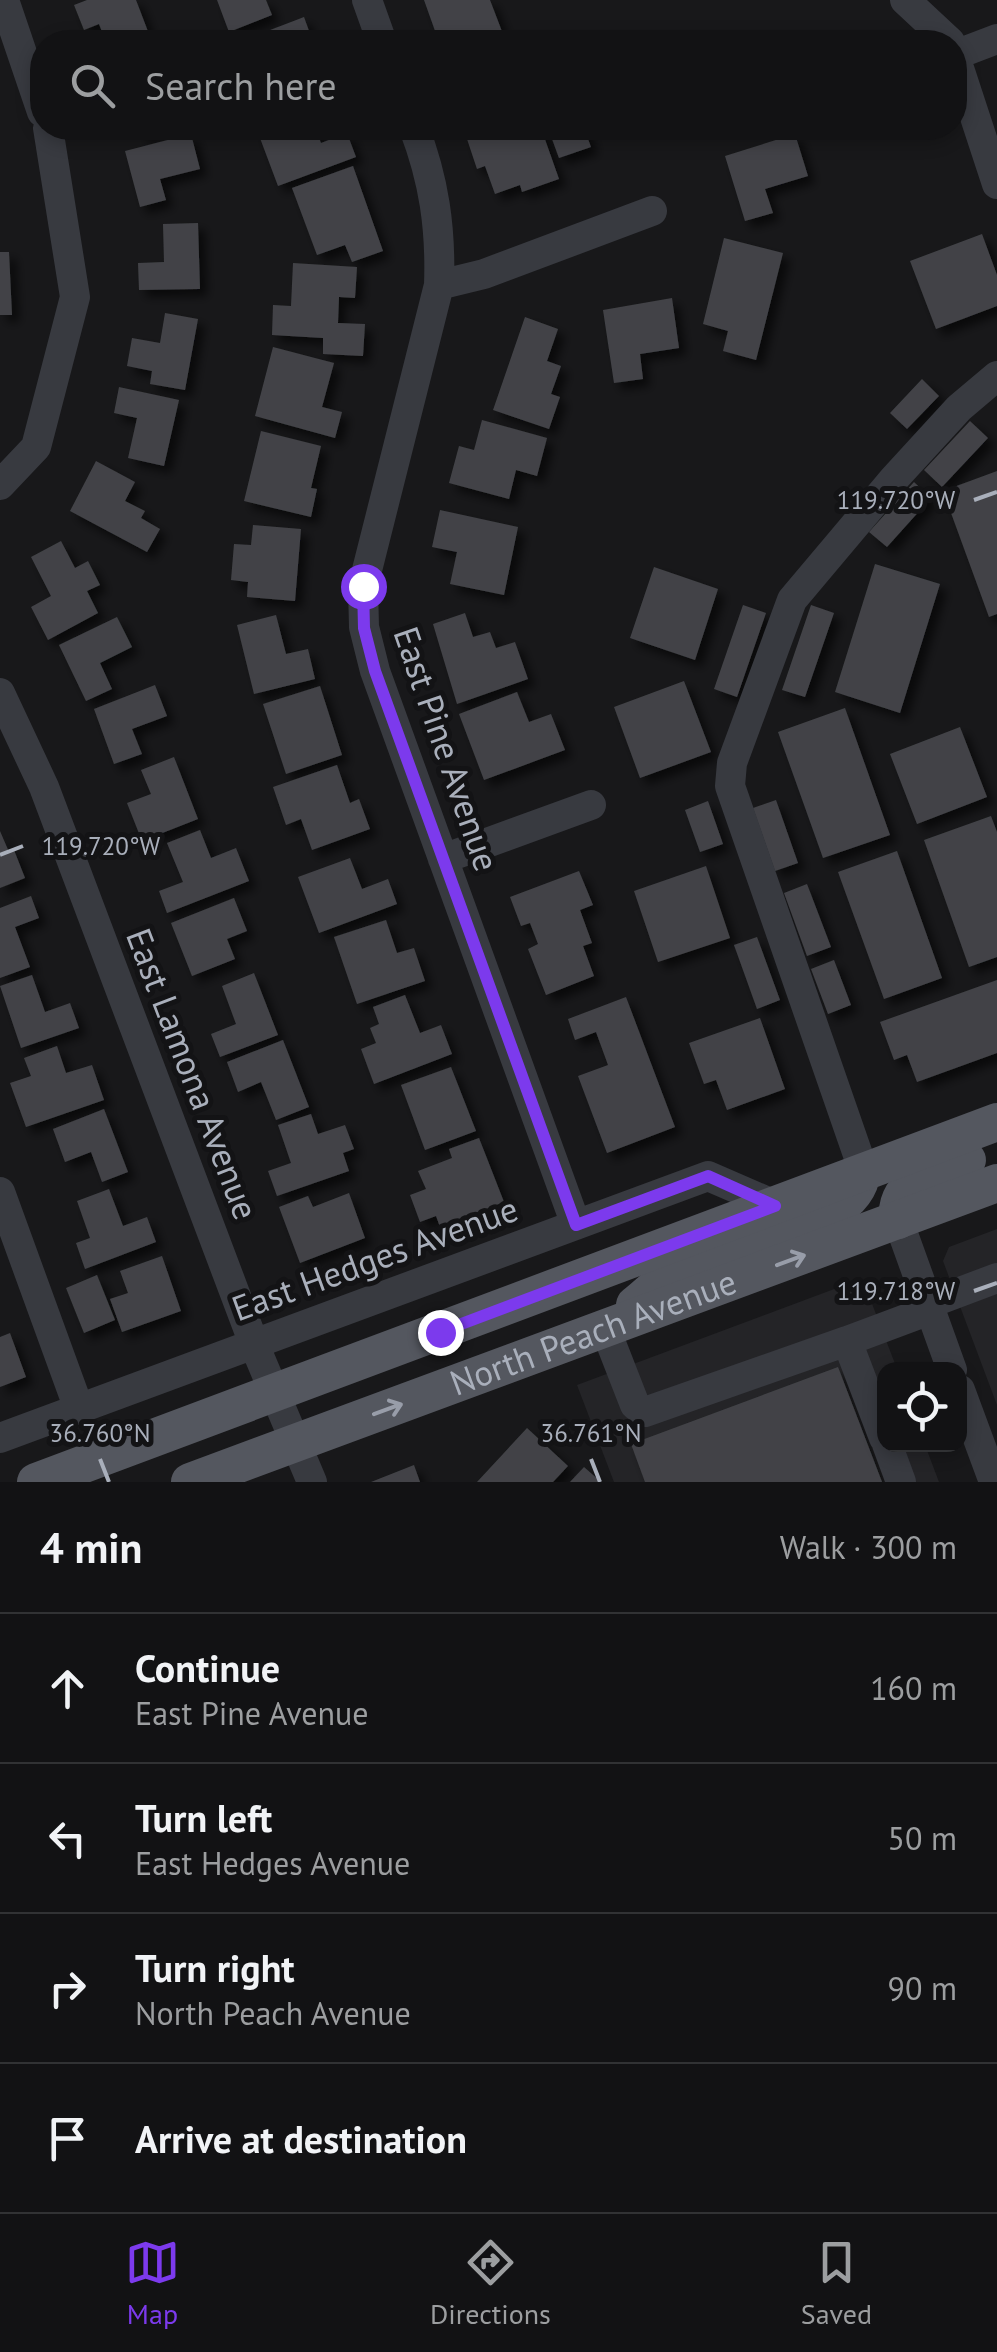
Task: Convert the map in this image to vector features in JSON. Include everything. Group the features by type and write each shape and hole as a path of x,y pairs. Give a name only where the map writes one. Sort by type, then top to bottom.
{"main road":[{"name":"North Peach Avenue","path":"36,1482 65,1475 997,1122"},
{"path":"898,1220 897,1209 911,1184 997,1148"},
{"path":"606,1328 676,1272 806,1225 835,1209 856,1191 864,1172"},
{"name":"North Peach Avenue","path":"190,1482 997,1183"}],"street":[{"path":"4,0 30,77"},
{"path":"367,0 378,30"},
{"path":"905,0 937,30"},
{"path":"967,50 997,39"},
{"path":"967,91 997,184"},
{"path":"0,485 36,447 75,297 50,140"},
{"name":"East Pine Avenue","path":"419,140 430,170 441,235 438,285 363,586 364,628 375,671 576,1225"},
{"path":"438,285 484,274 652,212"},
{"path":"864,1172 730,786 732,762 792,600 893,480 959,408 997,376"},
{"name":"East Lamona Avenue","path":"0,693 44,787 254,1344 312,1482"},
{"path":"442,859 592,805"},
{"name":"East Hedges Avenue","path":"0,1438 708,1176 775,1206"},
{"path":"0,1192 78,1409"},
{"path":"898,1220 949,1362"},
{"path":"606,1328 634,1405 646,1412 848,1341 997,1278"},
{"path":"848,1341 877,1417"},
{"path":"967,1409 994,1482"},
{"path":"890,1452 901,1482"}],"shaded area":[{"path":"997,1229 997,1405 943,1261 949,1247"},
{"path":"853,1282 866,1288 894,1362 877,1362 877,1452 928,1452 939,1482 614,1482 577,1385"}],"building":[{"path":"87,0 136,0 147,30 101,30 99,24 84,30 74,5"},
{"path":"217,0 266,0 272,15 228,30"},
{"path":"424,0 490,0 501,30 435,30"},
{"path":"304,17 309,30 270,30"},
{"path":"168,140 193,140 200,169 160,179 166,200 140,207 125,151"},
{"path":"261,140 350,140 356,157 278,186"},
{"path":"467,140 545,140 559,179 522,192 520,185 495,194 485,166 477,169"},
{"path":"552,140 588,140 591,147 559,158"},
{"path":"776,140 797,140 808,176 765,189 773,213 745,221 725,156"},
{"path":"353,166 383,251 352,262 345,245 317,255 292,188"},
{"path":"198,223 200,289 139,290 138,263 164,262 163,224"},
{"path":"982,234 997,275 997,306 936,329 910,261"},
{"path":"724,238 783,253 756,360 723,351 728,331 703,324"},
{"path":"0,252 9,252 12,315 0,315"},
{"path":"293,263 357,267 355,298 339,297 338,323 365,324 363,356 323,354 323,338 272,335 273,305 291,306"},
{"path":"672,298 679,348 640,354 643,379 614,383 603,310"},
{"path":"165,313 198,319 185,390 150,384 152,371 127,366 132,338 160,343"},
{"path":"525,317 558,329 547,361 561,366 551,394 560,397 549,429 493,410"},
{"path":"273,347 334,363 322,407 342,412 335,438 255,416"},
{"path":"922,379 939,396 907,429 890,413"},
{"path":"119,387 179,400 164,466 128,458 137,418 114,413"},
{"path":"482,420 547,438 537,476 516,470 509,499 449,483 459,446 474,450"},
{"path":"970,421 988,438 942,487 924,470"},
{"path":"261,431 321,446 311,488 317,489 311,517 244,501"},
{"path":"96,461 135,482 125,501 145,511 141,518 160,529 147,552 70,511"},
{"path":"997,471 997,614 989,617 943,491"},
{"path":"914,482 931,498 887,547 869,532"},
{"path":"440,510 518,527 504,595 450,584 457,552 432,547"},
{"path":"253,525 301,529 295,601 247,597 248,582 231,580 234,544 251,545"},
{"path":"61,541 75,568 88,561 100,585 87,591 98,613 48,640 31,607 51,596 31,557"},
{"path":"875,564 940,584 900,713 835,692"},
{"path":"654,567 718,589 695,660 630,638"},
{"path":"743,605 766,613 737,697 714,689"},
{"path":"811,605 834,613 805,697 782,690"},
{"path":"465,613 473,637 490,632 496,648 515,642 528,679 457,704 433,624"},
{"path":"276,615 286,654 308,649 315,679 254,694 237,625"},
{"path":"117,617 132,647 100,663 112,689 86,701 59,645"},
{"path":"684,681 711,752 640,778 614,707"},
{"path":"155,685 167,716 132,729 142,754 114,764 94,709"},
{"path":"320,686 342,755 286,774 263,704"},
{"path":"517,692 529,722 551,714 565,750 484,780 459,714"},
{"path":"845,708 890,835 823,858 778,732"},
{"path":"960,727 987,797 917,824 890,754"},
{"path":"174,757 198,819 142,841 127,803 151,794 141,770"},
{"path":"337,765 350,803 359,799 370,829 312,850 301,819 286,825 273,787"},
{"path":"776,800 798,863 775,871 753,808"},
{"path":"708,801 723,844 700,852 685,810"},
{"path":"991,816 997,832 997,957 969,967 924,840"},
{"path":"200,830 211,858 236,848 249,881 167,913 159,891 183,882 167,843"},
{"path":"0,831 9,852 14,850 25,878 0,888"},
{"path":"897,851 942,978 884,999 838,872"},
{"path":"350,858 362,889 388,879 397,904 319,933 298,877"},
{"path":"706,866 730,938 658,962 634,891"},
{"path":"579,871 593,905 580,910 592,943 583,946 594,976 546,995 528,949 538,944 530,923 521,926 510,897"},
{"path":"807,884 831,947 807,956 784,893"},
{"path":"31,896 39,918 15,927 30,967 0,978 0,908"},
{"path":"234,898 247,931 227,939 235,959 192,976 171,923"},
{"path":"386,920 397,953 414,948 425,981 357,1004 334,937"},
{"path":"757,937 780,1000 757,1009 734,945"},
{"path":"834,960 851,1005 828,1014 811,969"},
{"path":"254,973 278,1035 220,1057 211,1034 236,1024 222,986"},
{"path":"32,975 45,1012 70,1003 79,1028 21,1048 0,986"},
{"path":"997,980 997,1053 917,1082 907,1055 894,1060 880,1022"},
{"path":"405,995 420,1033 441,1025 452,1054 374,1084 361,1049 376,1043 370,1028 379,1024 373,1007"},
{"path":"626,997 675,1127 607,1153 578,1076 608,1065 596,1032 575,1040 568,1019"},
{"path":"760,1018 785,1089 727,1110 716,1080 704,1084 689,1043"},
{"path":"283,1040 309,1107 276,1120 261,1082 238,1092 227,1062"},
{"path":"57,1046 66,1073 92,1065 104,1100 26,1127 10,1083 31,1076 24,1058"},
{"path":"451,1067 476,1131 425,1150 401,1085"},
{"path":"104,1109 128,1172 102,1182 91,1152 65,1162 53,1129"},
{"path":"311,1114 318,1134 345,1125 354,1149 343,1153 349,1171 277,1196 268,1171 291,1163 278,1125"},
{"path":"479,1138 504,1202 440,1227 436,1216 420,1222 410,1195 426,1189 418,1171 452,1158 449,1149"},
{"path":"109,1189 123,1226 147,1217 156,1242 85,1269 76,1243 90,1238 77,1201"},
{"path":"349,1193 365,1238 300,1263 279,1207 308,1196 313,1207"},
{"path":"162,1256 181,1311 122,1332 110,1299 128,1293 120,1271"},
{"path":"97,1275 115,1320 84,1333 66,1288"},
{"path":"10,1333 26,1377 0,1387 0,1337"},
{"path":"838,1367 882,1482 645,1482 631,1444"},
{"path":"527,1428 568,1466 553,1482 477,1482"},
{"path":"414,1465 420,1482 371,1482"},
{"path":"584,1467 601,1482 570,1482"}],"route":[{"path":"363,586 364,628 375,671 576,1225 708,1176 775,1206 440,1332"}]}
